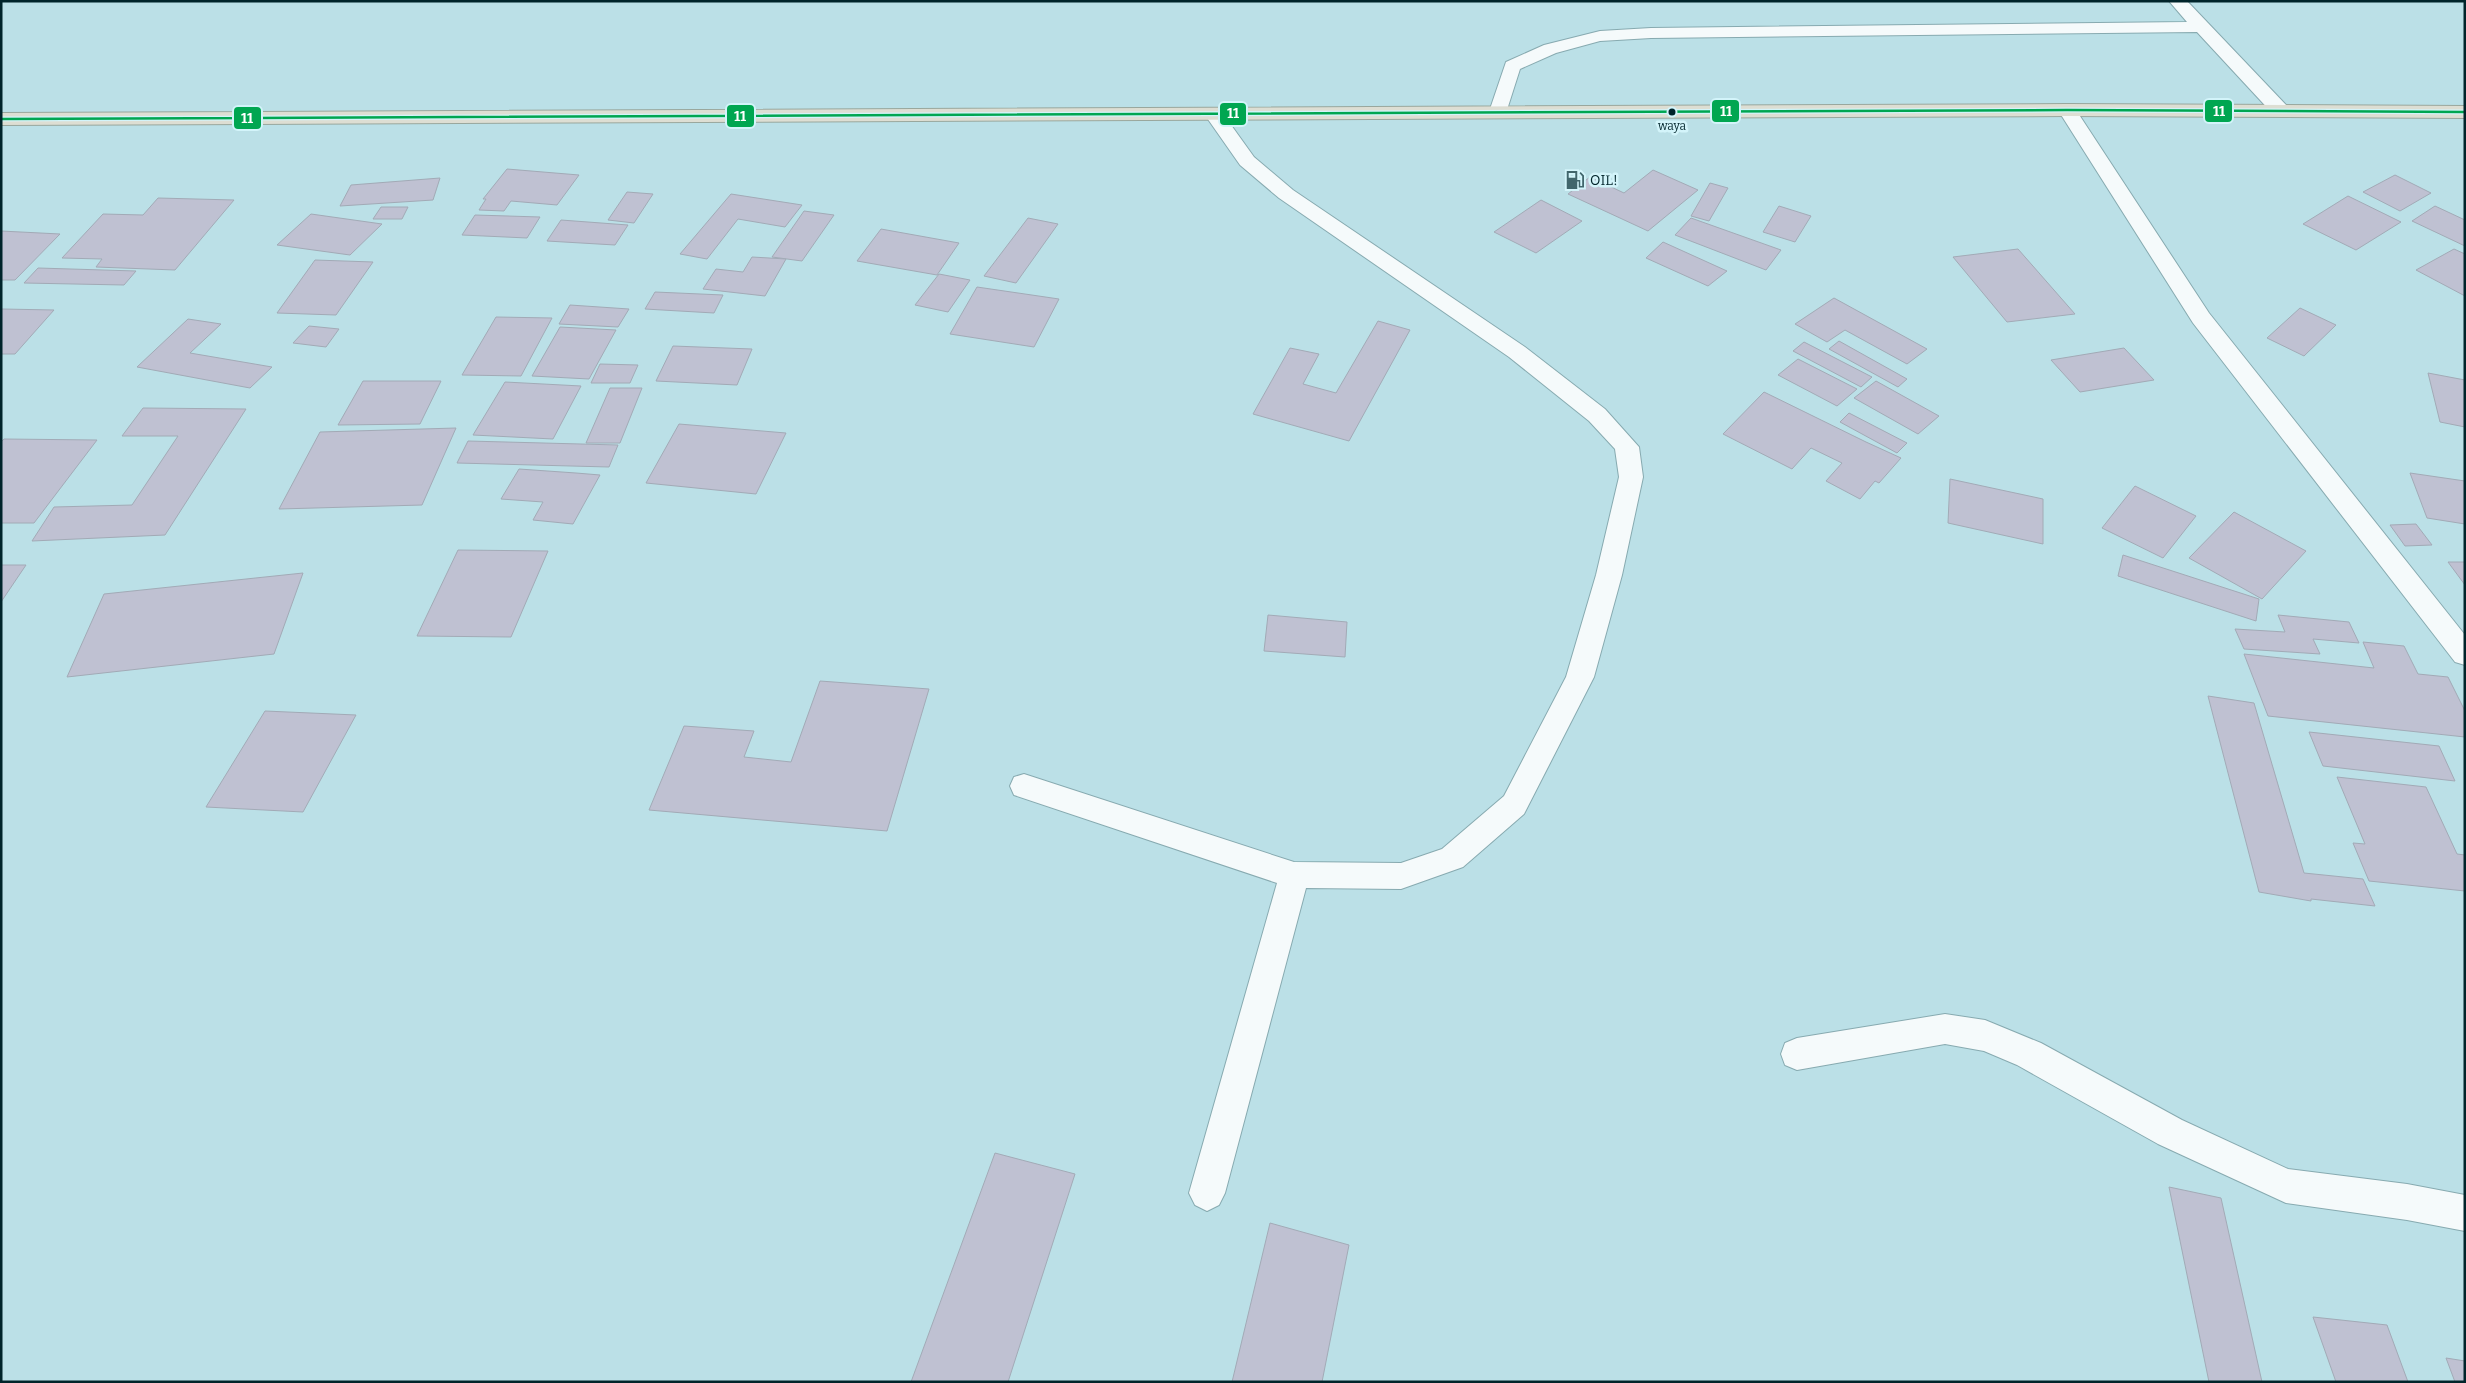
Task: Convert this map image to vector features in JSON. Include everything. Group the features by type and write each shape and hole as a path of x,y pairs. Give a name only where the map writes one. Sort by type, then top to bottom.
{"highway":[{"path":"1,119 2066,110 2465,112"}],"street":[{"path":"2177,1 2199,27 2280,110"},
{"path":"1498,112 1512,66 1550,49 1600,36 1651,33 2199,27"},
{"path":"2066,110 2201,318 2465,655"},
{"path":"1024,786 1294,875 1401,876 1452,858 1514,805 1580,678 1609,575 1631,477 1627,447 1597,415 1516,352 1286,194 1247,161 1214,114"},
{"path":"1207,1193 1294,875"},
{"path":"1797,1054 1945,1029 1986,1036 2029,1054 2170,1132 2286,1186 2407,1202 2465,1213"}],"building":[{"path":"507,169 579,175 557,205 511,201 504,211 479,210 486,199 483,199"},
{"path":"1653,170 1698,190 1648,231 1568,194 1590,177 1624,193"},
{"path":"2395,175 2431,193 2400,211 2363,192"},
{"path":"440,178 433,200 340,206 351,185"},
{"path":"1710,183 1728,188 1709,221 1691,216"},
{"path":"627,192 653,194 634,223 608,220"},
{"path":"731,194 802,205 785,227 738,219 707,259 680,254"},
{"path":"2348,196 2401,222 2356,250 2303,224"},
{"path":"158,198 234,200 175,270 96,267 102,259 62,258 103,214 143,215"},
{"path":"1541,200 1582,221 1536,253 1494,232"},
{"path":"1779,206 1811,216 1795,242 1763,232"},
{"path":"2435,206 2465,220 2465,246 2412,221"},
{"path":"381,207 408,207 402,219 373,219"},
{"path":"804,211 834,215 802,261 772,257"},
{"path":"311,214 382,224 350,255 277,245"},
{"path":"475,215 540,217 527,238 462,235"},
{"path":"1028,218 1058,224 1016,283 984,276"},
{"path":"1691,218 1781,250 1766,270 1675,235"},
{"path":"561,220 628,225 615,245 547,241"},
{"path":"881,229 959,243 937,275 857,261"},
{"path":"1,231 60,234 15,280 1,280"},
{"path":"1663,242 1727,271 1708,286 1646,258"},
{"path":"2018,249 2075,314 2007,322 1953,257"},
{"path":"2454,249 2465,254 2465,296 2416,270"},
{"path":"752,257 786,259 765,296 703,289 716,269 743,272"},
{"path":"315,260 373,262 336,315 277,313"},
{"path":"38,268 136,271 124,285 24,283"},
{"path":"939,274 970,280 948,312 915,305"},
{"path":"977,287 1059,299 1034,347 950,334"},
{"path":"655,292 723,295 714,313 645,309"},
{"path":"1834,298 1927,349 1907,364 1845,330 1827,342 1795,324"},
{"path":"570,305 629,309 618,327 559,324"},
{"path":"2300,308 2336,325 2304,356 2267,338"},
{"path":"1,309 54,310 15,354 1,354"},
{"path":"496,317 552,318 521,376 462,375"},
{"path":"188,319 221,324 190,353 272,367 250,388 137,367"},
{"path":"1378,321 1410,330 1349,441 1253,414 1290,348 1319,354 1303,384 1336,393"},
{"path":"309,326 339,329 326,347 293,343"},
{"path":"560,327 616,330 589,379 532,376"},
{"path":"1839,341 1907,379 1898,387 1829,349"},
{"path":"1804,342 1872,377 1861,387 1793,351"},
{"path":"673,346 752,349 737,385 656,381"},
{"path":"2124,348 2154,380 2080,392 2051,360"},
{"path":"1798,359 1857,389 1837,406 1778,375"},
{"path":"600,364 638,365 630,383 591,383"},
{"path":"2428,373 2465,380 2465,427 2440,422"},
{"path":"363,381 441,381 420,424 338,425"},
{"path":"1876,381 1939,416 1918,434 1854,398"},
{"path":"505,382 581,386 553,439 473,435"},
{"path":"610,388 642,388 620,443 586,443"},
{"path":"1764,392 1901,458 1879,483 1875,481 1860,499 1826,481 1842,463 1811,448 1792,469 1723,434"},
{"path":"143,408 246,409 165,535 32,541 54,507 132,505 178,436 122,436"},
{"path":"1849,413 1907,443 1897,453 1840,422"},
{"path":"679,424 786,433 756,494 646,483"},
{"path":"456,428 422,505 279,509 320,432"},
{"path":"4,439 97,440 34,523 1,523 1,442"},
{"path":"468,441 618,445 609,467 457,463"},
{"path":"519,469 600,475 573,524 533,520 543,502 501,499"},
{"path":"2410,473 2465,481 2465,524 2427,518"},
{"path":"1950,479 2043,499 2043,544 1948,523"},
{"path":"2135,486 2196,516 2163,558 2102,528"},
{"path":"2234,512 2306,551 2262,599 2189,558"},
{"path":"2416,524 2432,545 2405,546 2390,525"},
{"path":"458,550 548,551 511,637 417,636"},
{"path":"2123,555 2259,599 2256,621 2118,576"},
{"path":"2448,562 2465,562 2465,585"},
{"path":"1,565 26,565 1,602"},
{"path":"303,573 274,654 67,677 104,594"},
{"path":"1268,615 1347,622 1345,657 1264,651"},
{"path":"2278,615 2349,622 2359,643 2313,639 2320,654 2244,649 2235,629 2285,632"},
{"path":"2363,642 2404,646 2418,674 2448,677 2465,711 2465,737 2268,716 2244,654 2374,668"},
{"path":"820,681 929,689 887,831 649,810 684,726 754,731 744,757 791,762"},
{"path":"2208,696 2254,703 2304,873 2363,879 2375,906 2311,899 2311,901 2259,892"},
{"path":"265,711 356,715 303,812 206,807"},
{"path":"2309,732 2439,746 2455,781 2323,766"},
{"path":"2337,777 2426,787 2457,854 2465,855 2465,891 2369,881 2353,843 2365,844"},
{"path":"995,1153 1075,1174 1008,1382 911,1382"},
{"path":"2169,1187 2221,1198 2262,1382 2209,1382"},
{"path":"1270,1223 1349,1245 1322,1382 1232,1382"},
{"path":"2313,1317 2387,1325 2408,1382 2336,1382"},
{"path":"2446,1358 2465,1361 2465,1382 2455,1382"}],"transit line":[{"name":"11","path":"1,119 2067,110 2465,112"}],"place":[{"name":"waya","path":"1672,112"},
{"name":"OIL!","path":"1575,180"}]}
